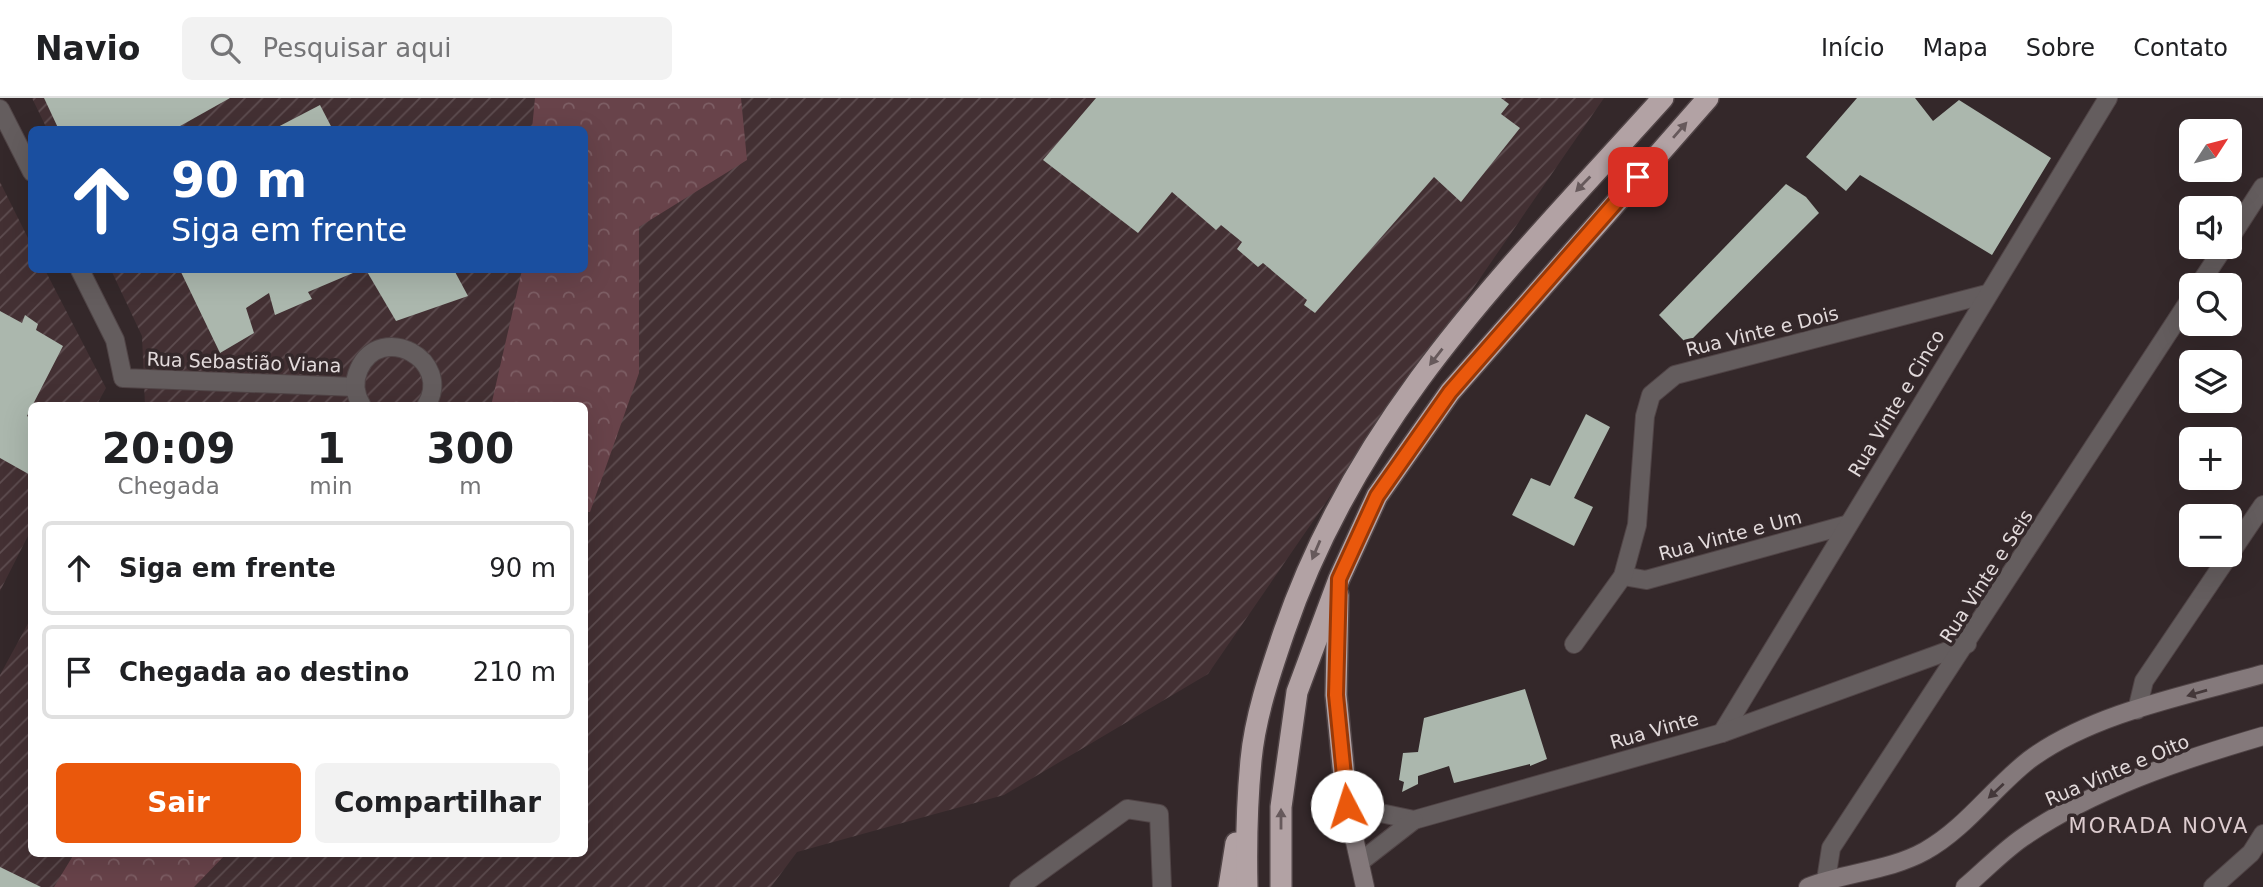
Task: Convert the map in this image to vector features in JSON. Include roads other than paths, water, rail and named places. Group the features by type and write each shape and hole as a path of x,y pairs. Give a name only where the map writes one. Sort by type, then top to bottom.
{"highway":[{"path":"1229,887 1251,758 1270,673 1293,605 1319,542 1358,469 1403,400 1455,332 1566,201 1663,98"},
{"path":"1281,887 1281,807 1297,692 1339,579 1377,496 1450,392 1708,98"},
{"path":"1339,579 1336,695 1347,806"},
{"path":"1247,887 1251,758"}],"main road":[{"path":"1808,887 1893,864 1924,852 1946,837 2030,760 2097,724 2263,674"},
{"name":"Rua Vinte e Oito","path":"1965,887 2021,839 2059,816 2155,772 2263,736"},
{"path":"1347,806 1365,887"}],"street":[{"name":"Rua Vinte e Cinco","path":"1722,733 2108,98"},
{"path":"0,109 28,164"},
{"path":"2242,220 2263,187"},
{"name":"Rua Sebastião Viana","path":"82,273 116,340 123,378 355,387"},
{"name":"Rua Vinte e Dois","path":"1574,644 1623,576 1637,525 1645,416 1651,395 1675,375 1987,294"},
{"name":"Rua Vinte e Seis","path":"1826,880 1831,848 2179,317"},
{"path":"361,402 355,387 362,363 371,354 395,346 419,355 432,377 432,390 428,402"},
{"path":"2137,710 2144,681 2263,505"},
{"name":"Rua Vinte e Um","path":"1623,576 1646,580 1846,525"},
{"name":"Rua Vinte","path":"1347,806 1414,820 1722,733 1967,644"},
{"path":"1019,887 1127,809 1159,814 1162,887"},
{"path":"1360,862 1414,820"},
{"path":"2213,887 2251,853 2263,834"}],"district":[{"name":"MORADA NOVA","path":"2159,826"}]}
